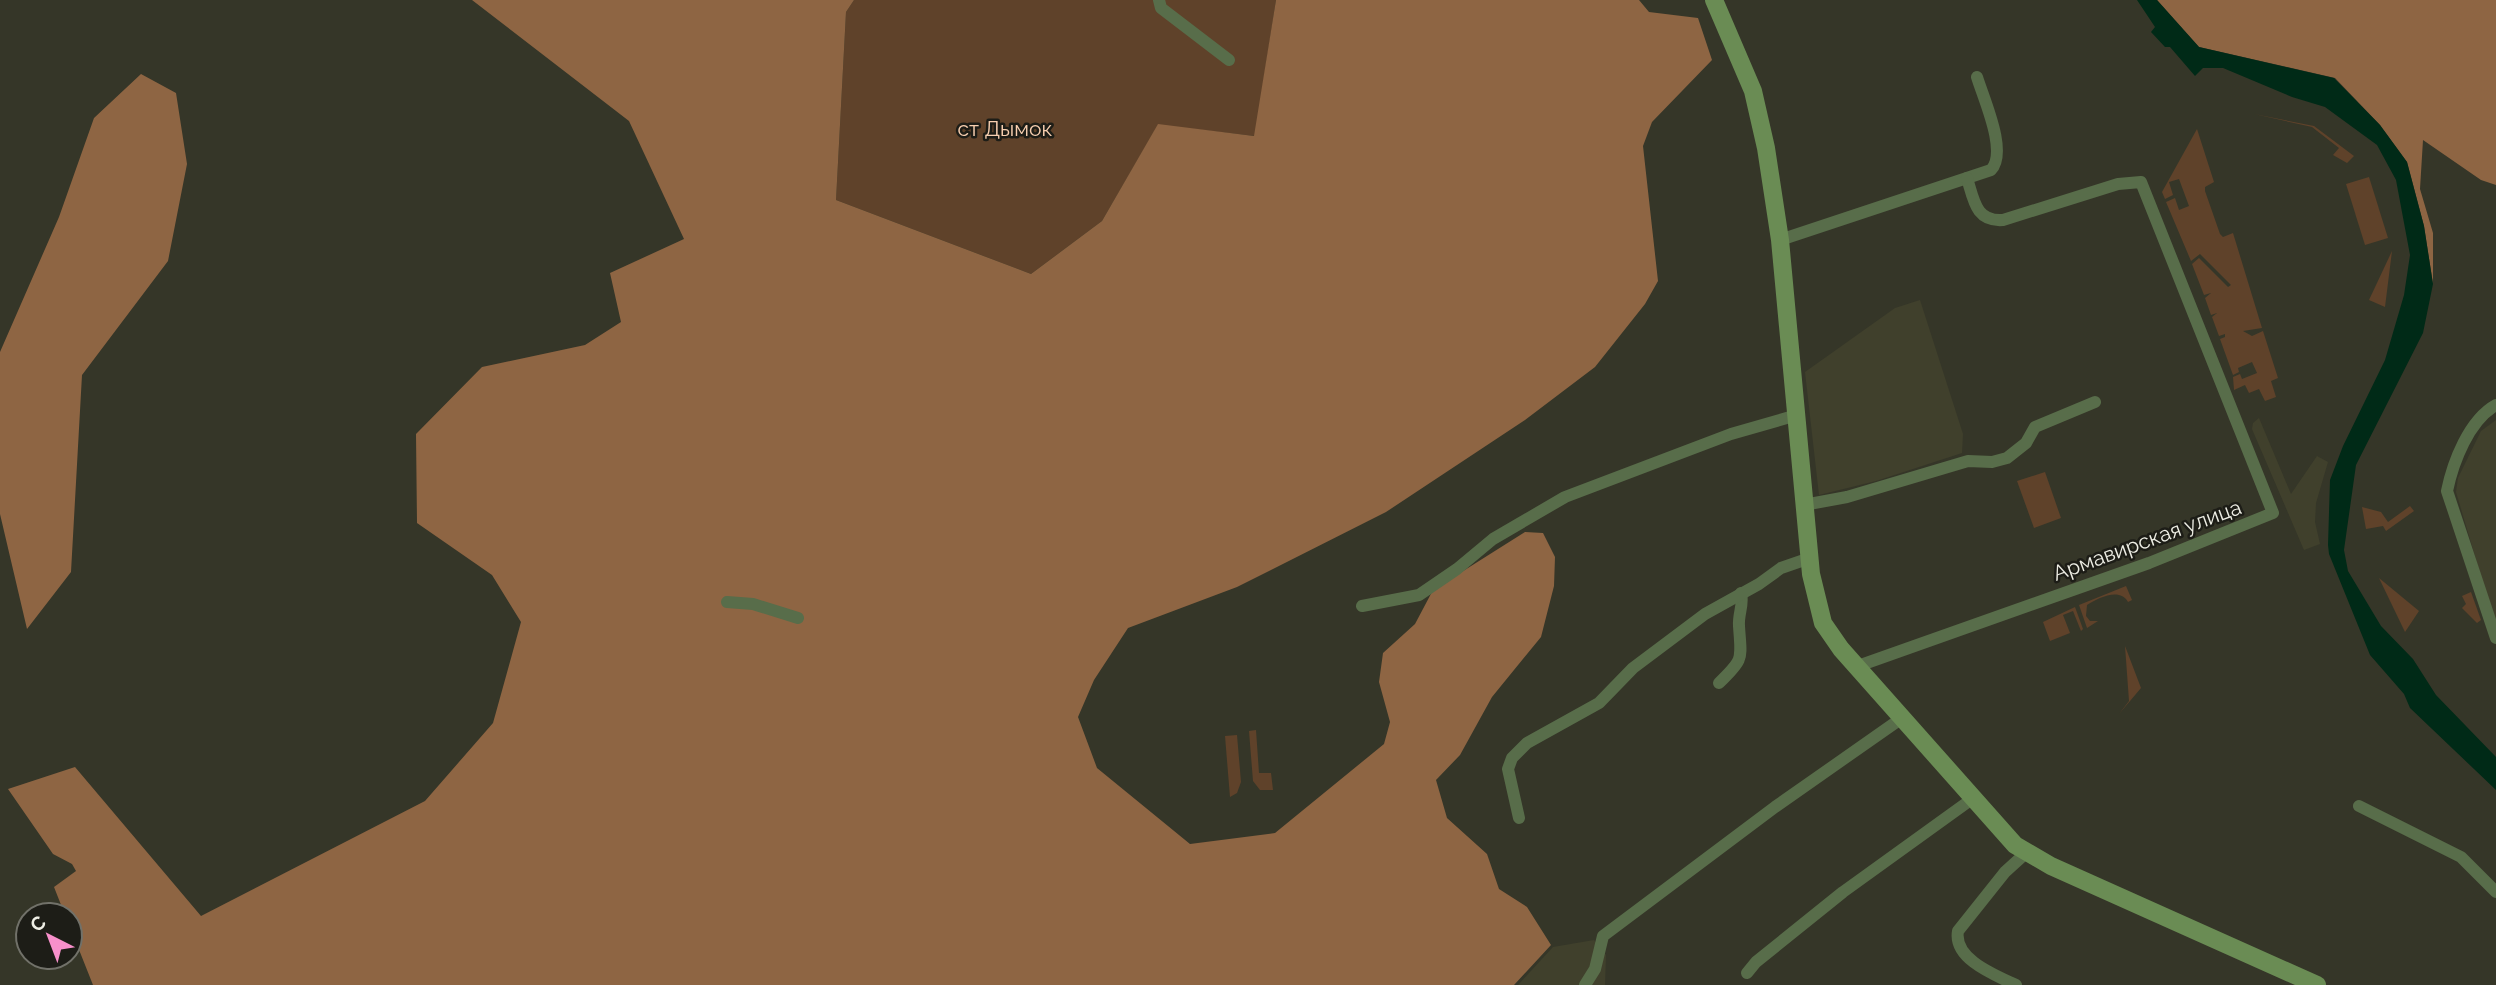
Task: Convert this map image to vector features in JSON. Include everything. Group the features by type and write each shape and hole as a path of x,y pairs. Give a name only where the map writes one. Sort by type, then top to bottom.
{"main road":[{"path":"1714,0 1740,57 1761,119 1780,240 1810,558 1823,623 1840,649 1858,666 2015,845 2051,866 2317,985"}],"street":[{"path":"1159,0 1161,8 1229,60"},
{"path":"1780,240 1992,170 1998,164 1999,155 1976,77"},
{"name":"Армавирская улица","path":"1858,666 2149,563 2273,513 2141,182 2118,184 2003,220 1990,221 1979,214 1967,178"},
{"path":"1804,505 1847,497 1968,461 2007,458 2026,443 2035,427 2095,402"},
{"path":"2496,405 2474,425 2450,478 2447,491 2496,638"},
{"path":"1363,606 1405,598 1427,590 1493,538 1565,497 1731,434 1797,415"},
{"path":"1519,818 1508,768 1512,758 1527,743 1599,703 1633,668 1705,614 1782,568 1810,558"},
{"path":"1719,683 1740,663 1743,651 1739,626 1741,593"},
{"path":"727,602 753,604 798,618"},
{"path":"1585,985 1595,969 1604,936 1775,807 1902,718"},
{"path":"1747,973 1756,962 1843,892 1972,799"},
{"path":"2358,806 2461,858 2496,892"},
{"path":"2016,985 1985,969 1961,950 1957,940 1958,931 2005,872 2027,852"}],"shaded area":[{"path":"472,0 854,0 846,12 836,200 1031,274 1102,221 1158,124 1254,136 1276,0 1639,0 1649,12 1698,18 1712,60 1652,122 1643,146 1658,281 1645,304 1595,367 1525,420 1386,512 1237,587 1128,628 1094,680 1078,717 1097,768 1190,844 1275,833 1384,744 1390,722 1379,682 1383,653 1415,624 1433,590 1525,532 1543,533 1555,557 1554,586 1541,637 1492,697 1460,755 1436,780 1447,818 1487,854 1499,889 1527,907 1551,945 1514,985 93,985 84,962 84,901 60,901 54,887 76,871 72,864 53,854 8,789 75,767 201,916 425,801 493,723 521,622 492,575 417,523 416,434 482,367 585,345 621,322 610,273 684,239 629,121"},
{"path":"2137,0 2157,0 2199,47 2334,78 2380,125 2407,162 2424,226 2433,284 2423,333 2356,465 2344,550 2348,571 2381,626 2413,659 2436,695 2496,757 2496,790 2410,708 2404,694 2370,655 2329,554 2330,480 2343,446 2385,360 2404,295 2410,255 2396,180 2377,145 2325,107 2292,97 2223,68 2203,68 2195,76 2170,47 2165,47 2151,32 2155,27"},
{"path":"2157,0 2496,0 2496,185 2481,180 2423,140 2420,189 2433,233 2433,284 2424,226 2407,162 2380,125 2335,78 2199,47"},
{"path":"141,74 176,93 187,164 168,261 82,375 71,572 27,629 0,514 0,352 59,217 94,118"},
{"path":"1920,300 1963,434 1962,453 1876,481 1819,495 1805,372 1895,308"},
{"path":"2259,418 2291,494 2317,456 2328,462 2316,503 2315,522 2320,544 2304,550 2252,429 2253,423"},
{"path":"2496,420 2496,627 2456,492 2458,478 2481,431"},
{"path":"1594,940 1606,955 1605,985 1518,985 1553,947"}],"green space":[{"name":"ст Дымок","path":"854,0 1276,0 1255,136 1158,125 1102,221 1031,274 836,200 846,12"},
{"path":"2254,114 2314,126 2354,156 2347,163 2333,155 2339,148 2312,127"},
{"path":"2197,129 2214,182 2205,187 2205,191 2220,234 2223,237 2233,233 2262,328 2243,331 2252,336 2263,331 2278,378 2271,381 2276,397 2265,401 2259,389 2249,393 2245,385 2234,390 2233,377 2240,374 2242,379 2257,373 2252,362 2238,368 2239,372 2233,375 2220,339 2225,337 2225,334 2219,336 2212,317 2217,313 2211,315 2205,298 2211,293 2204,295 2192,264 2199,258 2228,287 2231,285 2200,254 2191,261 2166,202 2175,198 2179,210 2189,206 2179,179 2169,182 2173,195 2165,199 2162,192"},
{"path":"2369,177 2388,238 2365,245 2346,184"},
{"path":"2392,251 2385,307 2369,300"},
{"path":"2045,472 2061,518 2034,528 2017,481"},
{"path":"2410,506 2414,511 2386,531 2383,526 2366,529 2362,507 2381,512 2388,522"},
{"path":"2379,578 2419,611 2405,632"},
{"path":"2126,586 2132,600 2128,602 2120,595 2114,595 2087,605 2086,616 2090,621 2098,621 2087,628 2079,605"},
{"path":"2471,592 2481,620 2477,623 2462,608 2466,604 2462,596"},
{"path":"2075,607 2083,629 2081,631 2073,611 2063,615 2070,633 2050,641 2043,622"},
{"path":"2125,646 2141,688 2119,714 2129,701"},
{"path":"1256,730 1259,773 1271,773 1273,790 1260,790 1253,781 1249,731"},
{"path":"1237,735 1241,782 1237,793 1230,797 1225,736"}]}
